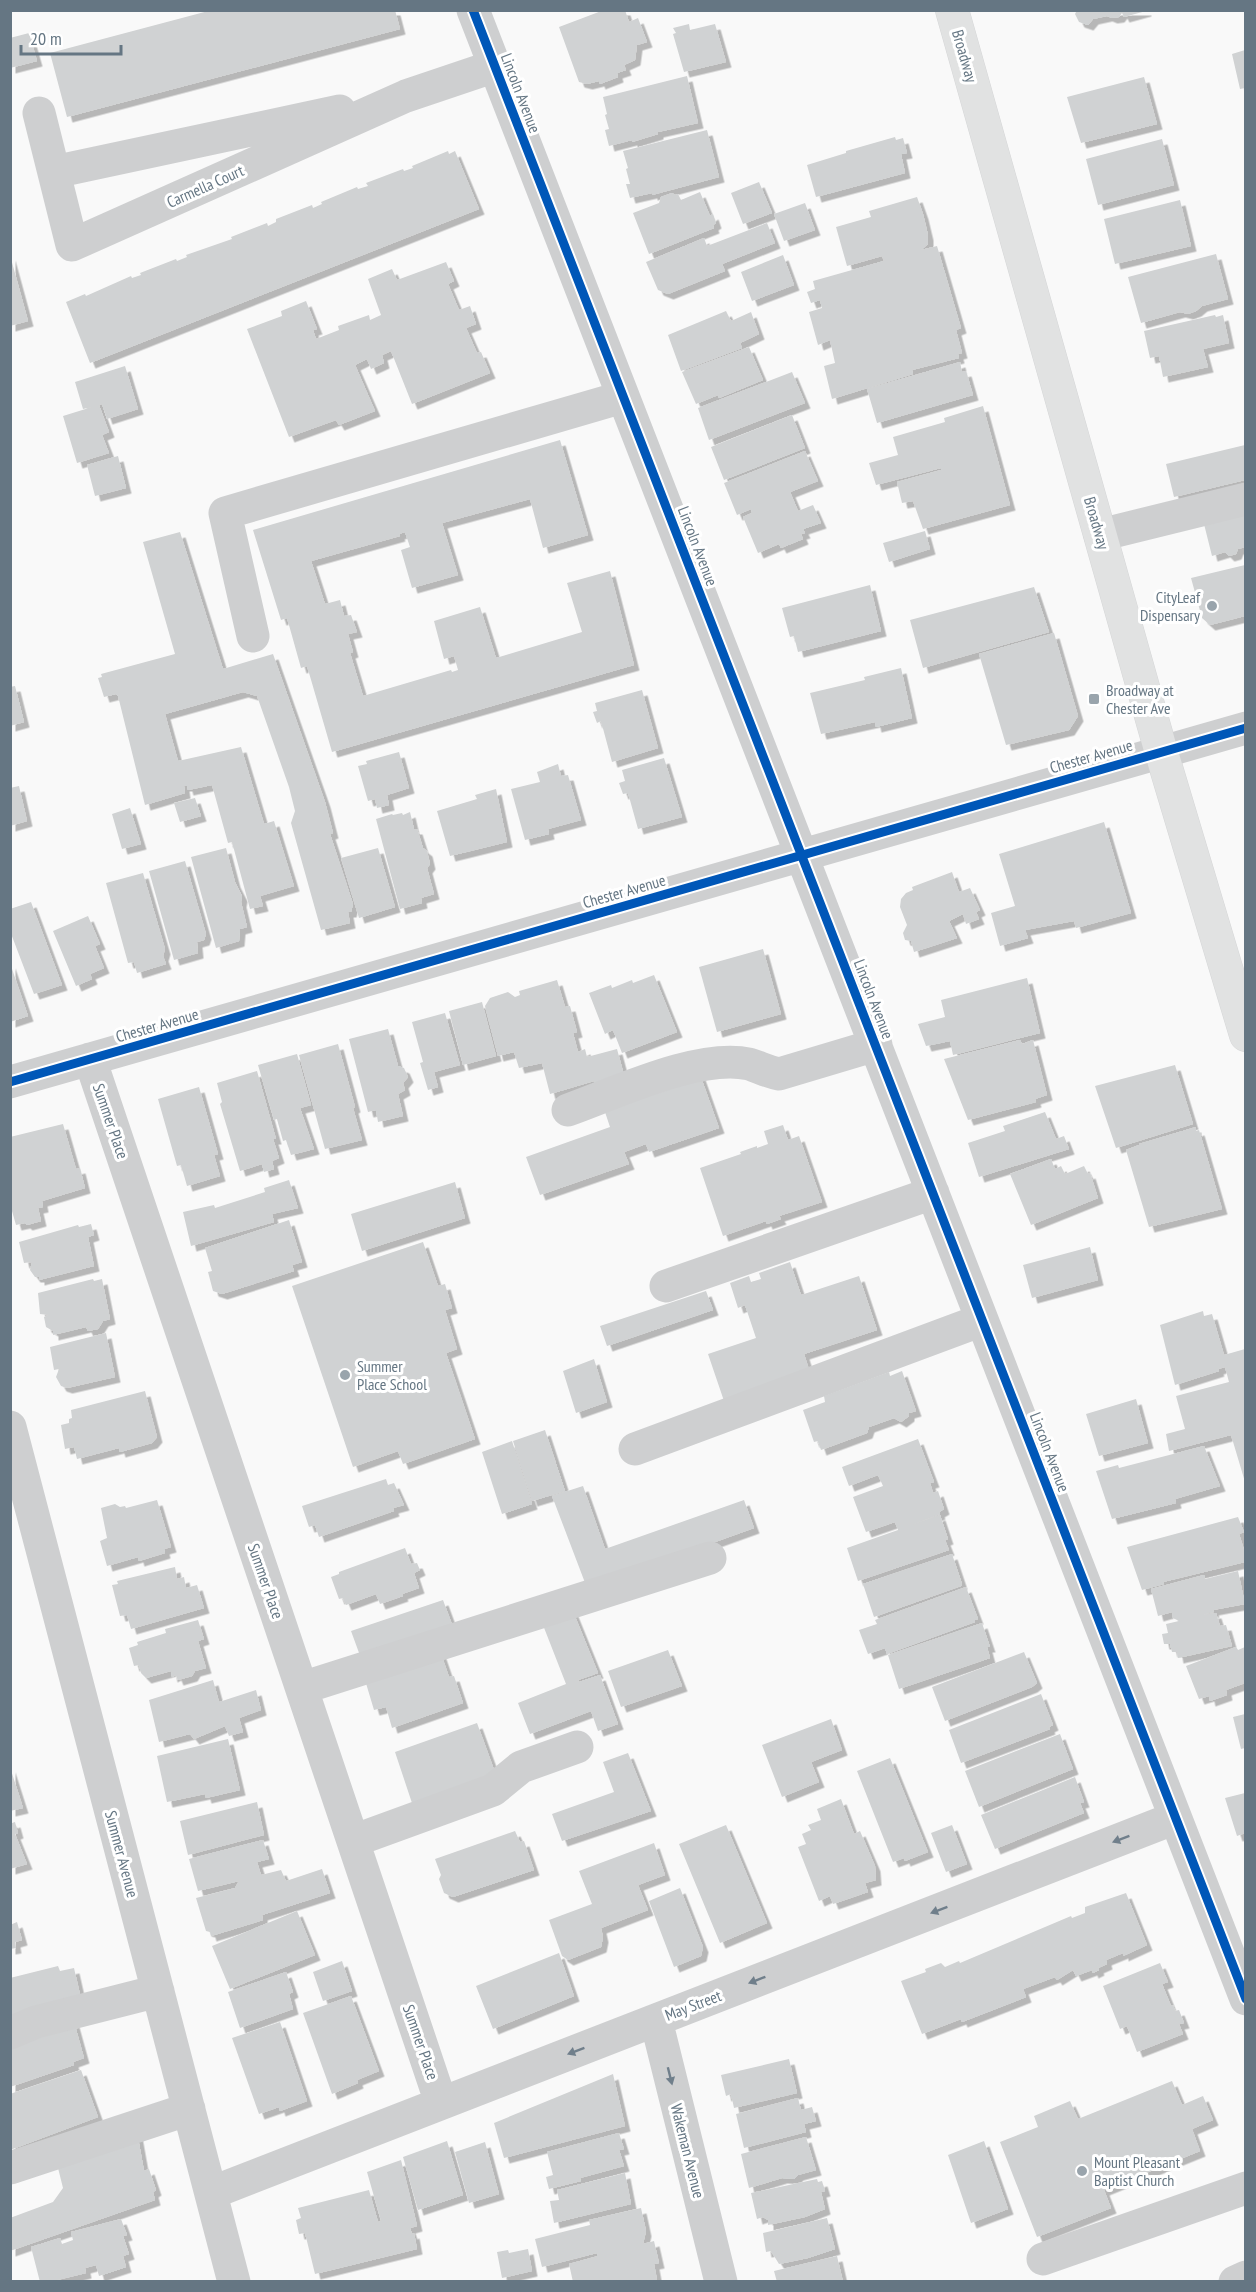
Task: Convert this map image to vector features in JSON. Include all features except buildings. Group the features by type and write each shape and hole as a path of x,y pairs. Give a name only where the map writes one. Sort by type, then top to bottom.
{"main road":[{"name":"Broadway","path":"952,10 1161,751 1245,1035"}],"street":[{"name":"Lincoln Avenue","path":"473,10 1245,1999"},
{"name":"Carmella Court","path":"39,113 72,245 406,96 495,66"},
{"name":"Carmella Court","path":"54,172 406,96"},
{"path":"254,636 225,513 623,397"},
{"path":"1100,535 1245,498"},
{"name":"Chester Avenue","path":"10,1082 1245,728"},
{"path":"568,1110 679,1070 705,1063 748,1064 779,1074 876,1045"},
{"name":"Summer Place","path":"90,1059 441,2103"},
{"path":"666,1286 933,1193"},
{"path":"635,1449 982,1320"},
{"name":"Summer Avenue","path":"10,1427 234,2282"},
{"path":"302,1688 710,1558"},
{"path":"353,1841 493,1790 521,1767 577,1747"},
{"name":"May Street","path":"211,2193 1175,1818"},
{"path":"10,2032 36,2022 158,1991"},
{"name":"Wakeman Avenue","path":"656,2020 721,2282"},
{"path":"10,2168 189,2109"},
{"path":"1043,2259 1245,2188"},
{"path":"1235,2282 1245,2277"}],"cycle path":[{"path":"473,10 1246,1999"},
{"path":"10,1082 1246,728"}],"place":[{"name":"CityLeaf Dispensary","path":"1212,606"},
{"name":"Broadway at Chester Ave","path":"1094,699"},
{"name":"Summer Place School","path":"345,1375"},
{"name":"Mount Pleasant Baptist Church","path":"1082,2171"}]}
